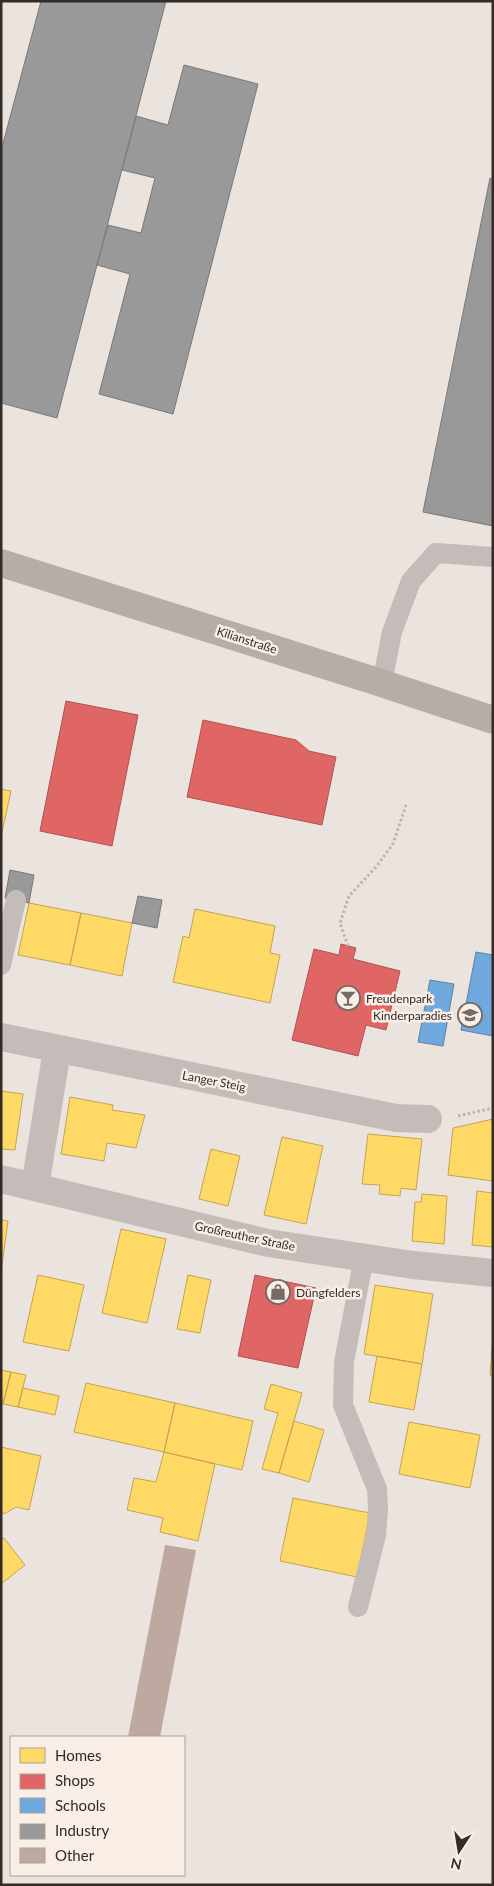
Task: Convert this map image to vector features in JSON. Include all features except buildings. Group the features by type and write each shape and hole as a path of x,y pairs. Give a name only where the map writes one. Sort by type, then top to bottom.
{"main road":[{"name":"Kilianstraße","path":"1,563 382,683 493,720"}],"street":[{"name":"Langer Steig","path":"1,1037 396,1118 428,1119"},
{"path":"35,1187 57,1050"},
{"name":"Großreuther Straße","path":"1,1179 268,1243 413,1265 493,1273"}],"lane":[{"path":"382,683 392,632 411,581 436,553 493,558"},
{"path":"1,965 16,900"},
{"path":"358,1607 376,1535 377,1489 343,1405 344,1362 364,1257"}],"path":[{"path":"348,946 340,923 349,896 376,867 393,844 406,805"}],"place":[{"name":"Freudenpark","path":"348,998"},
{"name":"Kinderparadies","path":"470,1015"},
{"name":"Düngfelders","path":"278,1292"}]}
